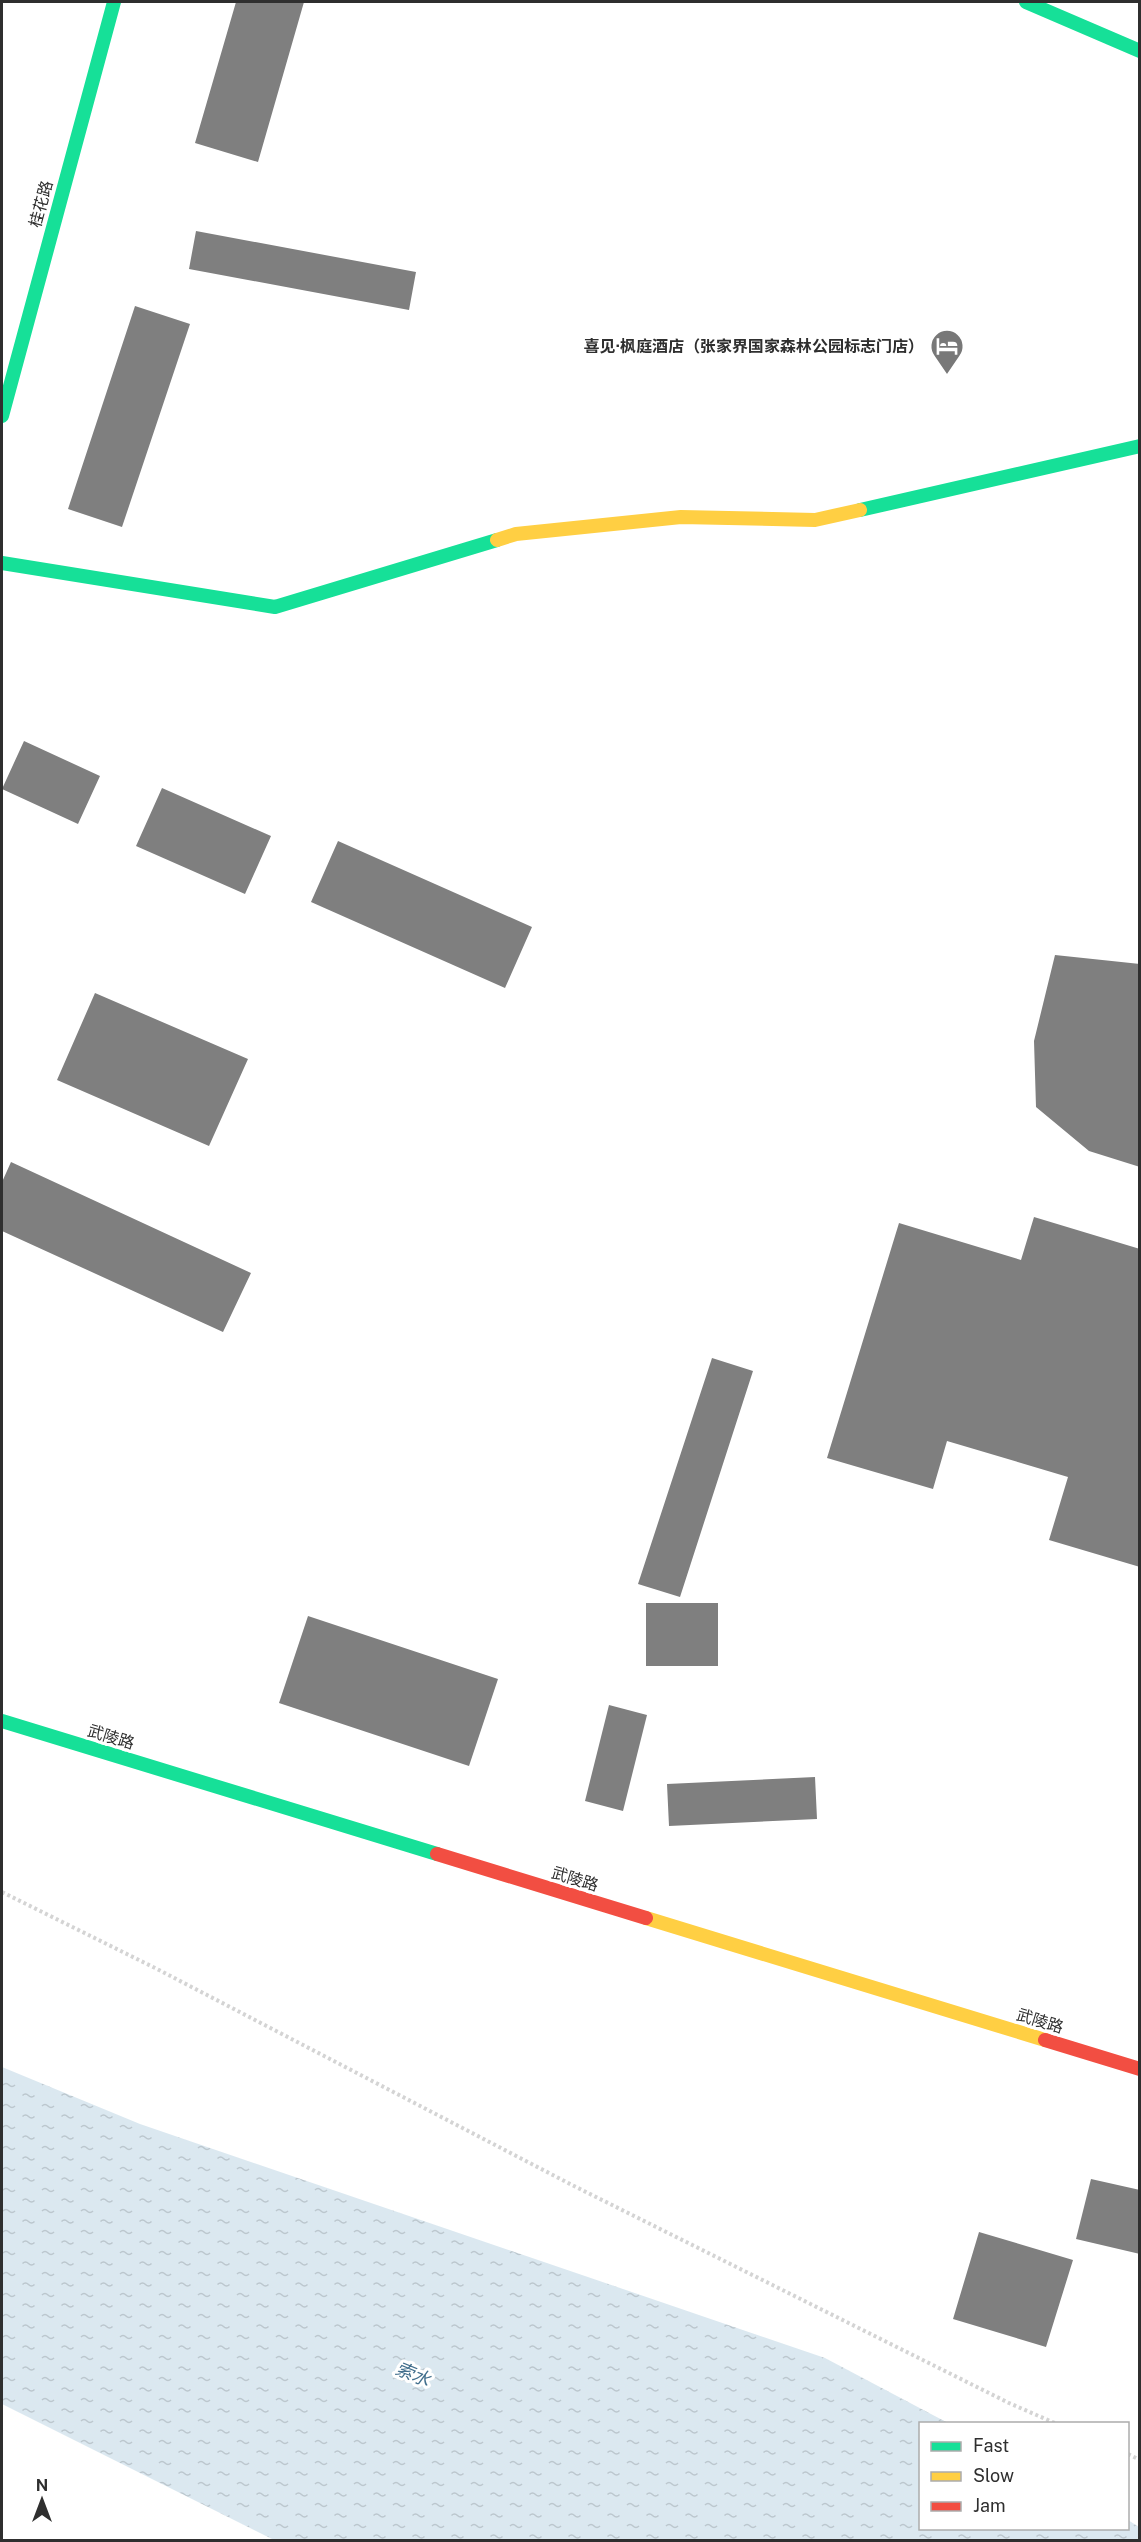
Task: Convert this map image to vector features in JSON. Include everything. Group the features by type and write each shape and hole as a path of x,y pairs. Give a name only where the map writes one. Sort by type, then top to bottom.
{"main road":[{"name":"桂花路","path":"2,416 114,2"},
{"path":"1026,2 1140,51"},
{"path":"2,563 275,608 516,534 681,517 815,520 1140,446"},
{"name":"武陵路","path":"2,1721 1140,2069"}],"path":[{"path":"2,1892 159,1970 572,2185 1009,2403 1052,2422"}],"water":[{"name":"索水","path":"2,2067 140,2124 825,2358 946,2422 919,2422 919,2530 1129,2530 1129,2521 1139,2527 1139,2540 274,2540 2,2404"}],"building":[{"path":"236,2 304,2 258,162 195,143"},
{"path":"196,231 416,272 409,310 189,269"},
{"path":"135,306 190,324 122,527 68,509"},
{"path":"24,741 100,776 78,824 2,789"},
{"path":"162,788 271,836 245,894 136,846"},
{"path":"338,841 532,927 505,988 311,902"},
{"path":"1055,955 1140,964 1140,1167 1089,1151 1036,1107 1034,1041"},
{"path":"95,993 248,1059 209,1146 57,1080"},
{"path":"11,1162 251,1273 223,1332 2,1231 2,1182"},
{"path":"1034,1217 1140,1249 1140,1567 1049,1540 1068,1477 947,1441 933,1489 827,1458 899,1223 1021,1260"},
{"path":"712,1358 753,1371 680,1597 638,1584"},
{"path":"646,1603 718,1603 718,1666 646,1666"},
{"path":"308,1616 498,1679 469,1766 279,1703"},
{"path":"609,1705 647,1715 623,1811 585,1801"},
{"path":"815,1777 817,1819 669,1826 667,1784"},
{"path":"1091,2179 1140,2190 1140,2254 1076,2239"},
{"path":"979,2232 1073,2260 1046,2347 953,2319"}],"traffic: fast":[{"path":"2,416 114,2"},
{"path":"1026,2 1140,51"},
{"path":"860,510 1140,446"},
{"path":"2,563 275,607 497,540"},
{"path":"2,1721 437,1854"}],"traffic: slow":[{"path":"497,540 516,534 681,517 815,520 860,510"},
{"path":"646,1918 1045,2040"}],"traffic: jam":[{"path":"437,1854 646,1918"},
{"path":"1045,2040 1140,2069"}],"place":[{"name":"喜见·枫庭酒店（张家界国家森林公园标志门店）","path":"947,375"}]}
